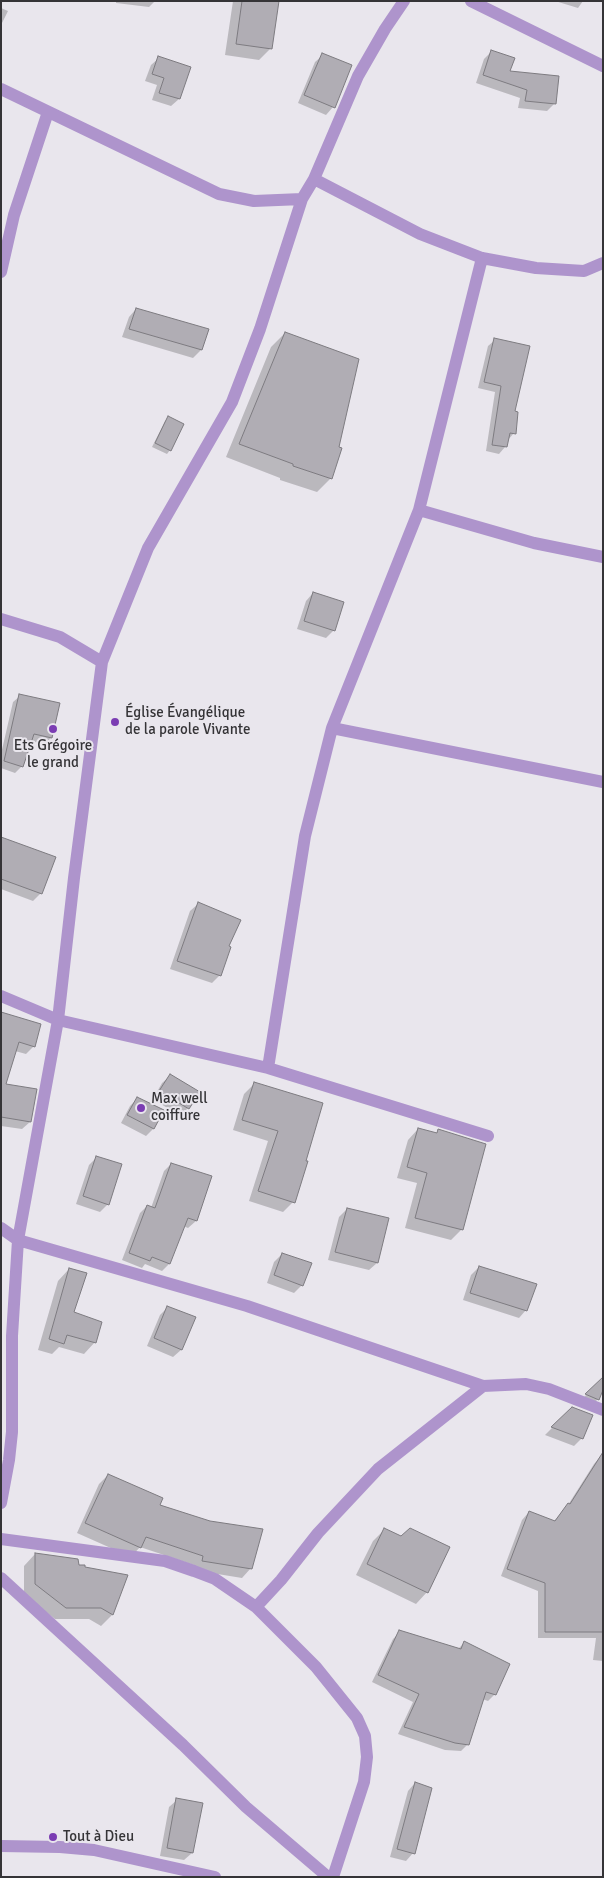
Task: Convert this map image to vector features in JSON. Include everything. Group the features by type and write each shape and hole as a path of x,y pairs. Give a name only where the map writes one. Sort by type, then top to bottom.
{"street":[{"path":"1,1503 12,1432 12,1336 18,1240 58,1020 102,662 148,548 232,402 260,329 302,199 314,179 358,76 385,29 404,1"},
{"path":"471,1 603,66"},
{"path":"1,89 219,194 254,201 302,199"},
{"path":"1,272 14,215 48,112"},
{"path":"314,179 420,234 482,258 536,268 584,271 603,263"},
{"path":"268,1068 305,836 332,728 419,510 482,258"},
{"path":"419,510 534,543 603,557"},
{"path":"1,619 60,637 102,662"},
{"path":"332,728 603,782"},
{"path":"1,996 58,1020 268,1068 488,1136"},
{"path":"1,1228 18,1240 247,1306 483,1386 526,1384 549,1389 603,1410"},
{"path":"256,1606 282,1580 318,1533 378,1469 483,1386"},
{"path":"1,1539 165,1561 214,1579 256,1606 316,1667 357,1718 365,1736 367,1757 364,1782 333,1877"},
{"path":"1,1578 183,1745 246,1807 328,1877"},
{"path":"1,1846 60,1847 94,1850 215,1877"}],"building":[{"path":"242,1 279,1 272,49 236,44"},
{"path":"491,50 515,58 510,71 559,76 556,104 525,101 527,90 483,75"},
{"path":"322,53 352,65 335,108 304,95"},
{"path":"158,56 191,67 180,99 159,93 164,78 152,74"},
{"path":"136,308 209,329 202,350 129,329"},
{"path":"285,332 359,359 339,447 342,448 332,479 293,466 293,464 239,444"},
{"path":"494,338 530,346 515,411 518,412 516,434 510,433 507,447 492,445 501,386 484,382"},
{"path":"168,416 184,424 171,451 155,443"},
{"path":"313,592 344,602 335,631 304,621"},
{"path":"19,694 60,703 52,738 34,734 23,767 4,761"},
{"path":"1,837 56,857 42,894 1,879"},
{"path":"198,902 241,920 229,946 231,947 221,976 177,961"},
{"path":"1,1012 41,1024 35,1047 19,1042 6,1084 37,1089 31,1122 1,1117"},
{"path":"170,1074 200,1092 189,1109 159,1091"},
{"path":"254,1082 323,1103 295,1203 258,1191 278,1131 242,1120"},
{"path":"137,1097 164,1110 154,1129 127,1115"},
{"path":"418,1128 437,1133 438,1129 486,1144 463,1230 415,1218 427,1173 407,1167"},
{"path":"96,1156 122,1164 109,1205 83,1196"},
{"path":"171,1163 212,1176 197,1221 188,1218 170,1264 152,1257 150,1261 129,1253 147,1205 155,1208"},
{"path":"347,1208 389,1218 378,1263 335,1252"},
{"path":"282,1253 312,1263 303,1286 274,1275"},
{"path":"479,1266 537,1284 527,1311 470,1293"},
{"path":"69,1268 87,1273 74,1312 102,1322 96,1343 67,1335 64,1344 49,1339"},
{"path":"167,1306 196,1317 182,1350 154,1338"},
{"path":"603,1377 603,1390 599,1400 585,1394"},
{"path":"572,1407 593,1415 583,1439 551,1427"},
{"path":"603,1452 603,1632 545,1632 545,1583 507,1569 529,1511 555,1521 568,1503 570,1504"},
{"path":"108,1474 163,1498 160,1505 210,1521 263,1529 252,1569 202,1561 203,1556 146,1537 141,1548 85,1523"},
{"path":"384,1528 401,1536 410,1528 450,1547 428,1593 367,1564"},
{"path":"35,1553 78,1559 79,1565 85,1565 85,1567 128,1575 113,1615 101,1608 66,1608 35,1584"},
{"path":"399,1630 461,1649 464,1641 510,1664 496,1695 486,1692 469,1745 455,1743 404,1727 419,1694 378,1675"},
{"path":"415,1782 432,1788 415,1854 397,1849"},
{"path":"176,1798 203,1803 193,1853 167,1848"}],"place":[{"name":"Église Évangélique de la parole Vivante","path":"115,722"},
{"name":"Ets Grégoire le grand","path":"53,729"},
{"name":"Max well coiffure","path":"141,1108"},
{"name":"Tout à Dieu","path":"53,1837"}]}
